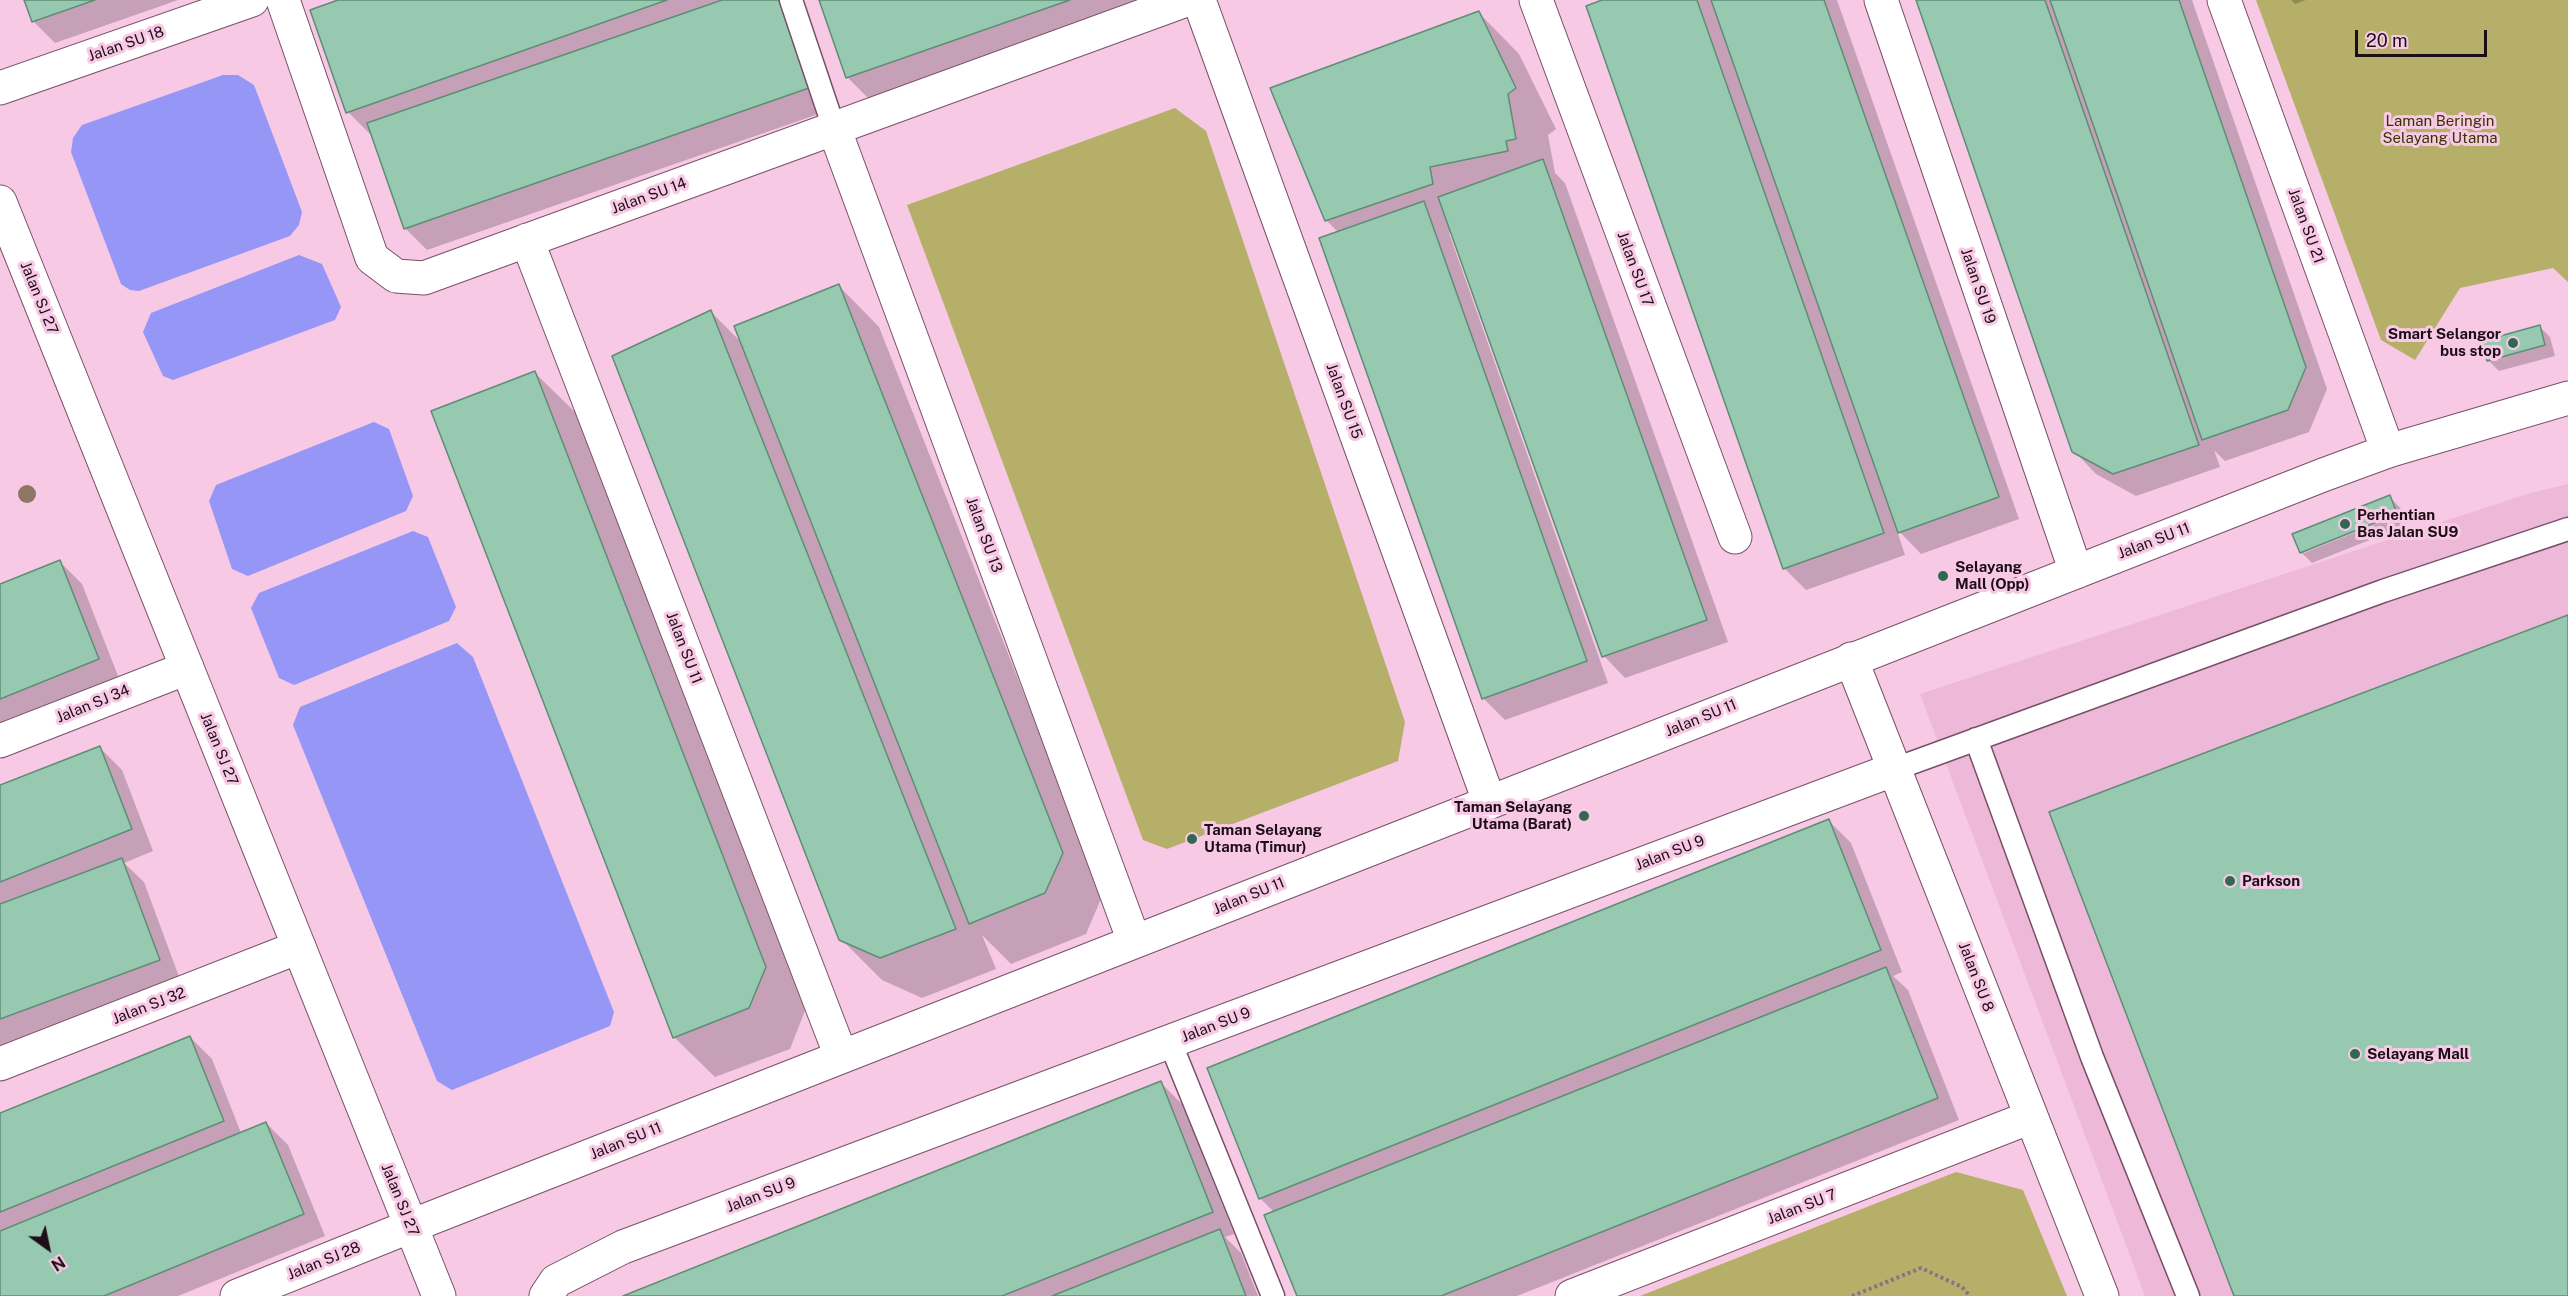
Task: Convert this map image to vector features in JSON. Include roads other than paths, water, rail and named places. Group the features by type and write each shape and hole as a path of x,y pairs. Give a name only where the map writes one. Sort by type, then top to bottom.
{"street":[{"name":"Jalan SU 18","path":"0,88 252,0"},
{"name":"Jalan SU 14","path":"284,0 372,258 396,276 424,278 1186,0"},
{"name":"Jalan SU 15","path":"1199,0 1489,801"},
{"name":"Jalan SU 17","path":"1536,0 1735,537"},
{"name":"Jalan SU 19","path":"1881,0 2076,572"},
{"name":"Jalan SU 21","path":"2224,0 2388,451"},
{"name":"Jalan SU 13","path":"834,128 1134,941"},
{"name":"Jalan SJ 27","path":"1,205 439,1296"},
{"name":"Jalan SU 11","path":"527,240 841,1056"},
{"name":"Jalan SU 11","path":"411,1226 1851,659 2388,451 2568,398"},
{"name":"Jalan SU 8","path":"1851,659 2102,1296"},
{"name":"Jalan SJ 34","path":"0,741 187,668"},
{"name":"Jalan SU 9","path":"546,1296 556,1281 623,1247 1894,769"},
{"name":"Jalan SJ 32","path":"0,1064 299,947"},
{"name":"Jalan SU 7","path":"1572,1296 2031,1117"},
{"name":"Jalan SJ 28","path":"237,1296 411,1226"}],"lane":[{"path":"791,0 834,128"},
{"path":"1894,769 2383,591 2568,529"},
{"path":"1976,739 2092,1057 2188,1296"},
{"path":"1170,1042 1273,1296"}],"place":[{"name":"Smart Selangor bus stop","path":"2513,343"},
{"name":"Perhentian Bas Jalan SU9","path":"2345,524"},
{"name":"Selayang Mall (Opp)","path":"1943,576"},
{"name":"Taman Selayang Utama (Barat)","path":"1584,816"},
{"name":"Taman Selayang Utama (Timur)","path":"1192,839"},
{"name":"Parkson","path":"2230,881"},
{"name":"Selayang Mall","path":"2355,1054"}],"park label":[{"name":"Laman Beringin Selayang Utama","path":"2440,130"}]}
